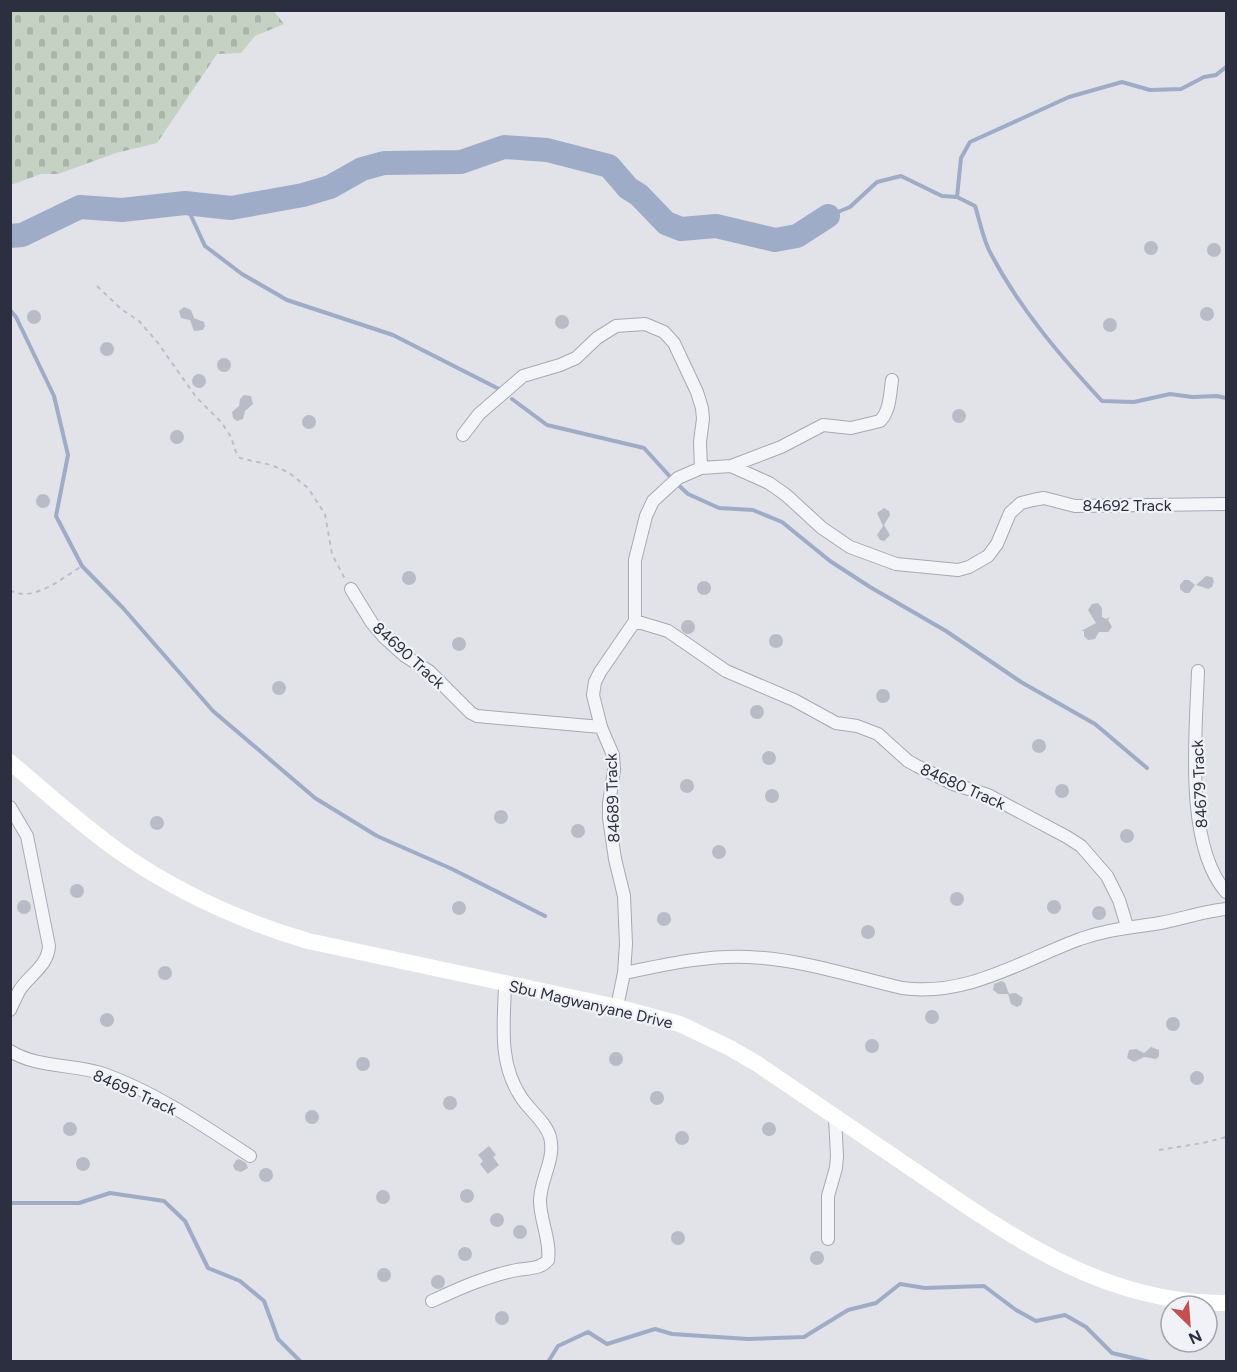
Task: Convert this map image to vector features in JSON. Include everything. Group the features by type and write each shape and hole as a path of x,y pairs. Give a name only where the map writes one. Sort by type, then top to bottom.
{"main road":[{"name":"Sbu Magwanyane Drive","path":"10,762 127,857 170,884 225,912 308,941 505,985 617,1007 680,1024 730,1048 1010,1235 1078,1272 1148,1294 1190,1302 1227,1303"}],"street":[{"path":"462,435 479,414 523,376 560,366 576,358 597,338 616,326 645,324 664,332 674,343 697,392 703,419 700,442 701,468"},
{"path":"635,621 635,560 646,516 653,501 678,478 701,468 732,466 781,447 823,425 851,428 880,421 889,401 892,380"},
{"name":"84692 Track","path":"732,466 769,483 786,495 822,528 850,547 896,564 958,570 969,567 988,556 997,544 1010,513 1021,503 1033,500 1044,498 1075,506 1227,504"},
{"name":"84690 Track","path":"351,589 372,623 384,637 405,656 429,671 471,713 477,716 601,727"},
{"name":"84689 Track","path":"617,1007 624,973 626,944 624,896 615,859 609,818 613,763 593,695 595,682 635,621"},
{"name":"84680 Track","path":"635,621 668,631 726,671 794,700 836,723 857,726 878,734 917,766 952,784 988,795 1067,837 1081,846 1107,876 1119,900 1127,926"},
{"name":"84679 Track","path":"1198,671 1197,815 1213,871 1227,892"},
{"path":"10,807 27,836 49,946 45,962 30,976 10,1010"},
{"path":"624,973 679,962 748,957 795,963 902,988 946,989 978,981 1081,939 1115,928 1160,923 1227,909"},
{"path":"432,1301 468,1284 542,1265 546,1263 549,1256 540,1200 551,1155 551,1139 511,1080 503,1041 505,985"},
{"name":"84695 Track","path":"10,1051 33,1060 103,1074 175,1108 250,1156"},
{"path":"828,1239 828,1196 837,1156 835,1117"}],"path":[{"path":"97,286 121,309 139,321 158,343 196,397 222,423 240,458 271,465 288,472 308,488 325,514 332,554 338,569 351,589"},
{"path":"10,590 21,594 32,593 82,566"},
{"path":"1159,1150 1227,1137"}],"green space":[{"path":"273,10 284,24 255,36 241,53 217,54 157,143 116,153 58,174 41,174 11,185 11,11"}],"building":[{"path":"1151,241 1156,243 1158,248 1156,253 1151,255 1146,253 1144,248 1146,243"},
{"path":"1214,243 1219,245 1221,250 1219,255 1214,257 1209,255 1207,250 1209,245"},
{"path":"184,307 191,310 194,318 204,322 203,330 194,331 190,320 181,318 179,311"},
{"path":"1207,307 1212,309 1214,314 1212,319 1207,321 1202,319 1200,314 1202,309"},
{"path":"34,310 39,312 41,317 39,322 34,324 29,322 27,317 29,312"},
{"path":"562,315 567,317 569,322 567,327 562,329 557,327 555,322 557,317"},
{"path":"1110,318 1115,320 1117,325 1115,330 1110,332 1105,330 1103,325 1105,320"},
{"path":"107,342 112,344 114,349 112,354 107,356 102,354 100,349 102,344"},
{"path":"224,358 229,360 231,365 229,370 224,372 219,370 217,365 219,360"},
{"path":"199,374 204,376 206,381 204,386 199,388 194,386 192,381 194,376"},
{"path":"244,395 251,396 253,404 245,411 243,419 237,421 233,418 232,412 239,406 240,399"},
{"path":"959,409 964,411 966,416 964,421 959,423 954,421 952,416 954,411"},
{"path":"309,415 314,417 316,422 314,427 309,429 304,427 302,422 304,417"},
{"path":"177,430 182,432 184,437 182,442 177,444 172,442 170,437 172,432"},
{"path":"43,494 48,496 50,501 48,506 43,508 38,506 36,501 38,496"},
{"path":"884,508 889,511 890,515 884,525 890,535 884,541 880,540 877,535 883,526 877,513"},
{"path":"409,571 414,573 416,578 414,583 409,585 404,583 402,578 404,573"},
{"path":"1206,576 1212,577 1214,581 1212,587 1208,589 1196,585"},
{"path":"1184,580 1189,580 1195,585 1189,593 1180,589"},
{"path":"704,581 709,583 711,588 709,593 704,595 699,593 697,588 699,583"},
{"path":"1098,603 1102,608 1102,617 1106,619 1110,617 1108,620 1112,627 1108,632 1099,632 1095,639 1088,640 1084,636 1084,631 1081,631 1096,623 1088,610 1092,604"},
{"path":"688,620 693,622 695,627 693,632 688,634 683,632 681,627 683,622"},
{"path":"776,634 781,636 783,641 781,646 776,648 771,646 769,641 771,636"},
{"path":"459,637 464,639 466,644 464,649 459,651 454,649 452,644 454,639"},
{"path":"279,681 284,683 286,688 284,693 279,695 274,693 272,688 274,683"},
{"path":"883,689 888,691 890,696 888,701 883,703 878,701 876,696 878,691"},
{"path":"757,705 762,707 764,712 762,717 757,719 752,717 750,712 752,707"},
{"path":"1039,739 1044,741 1046,746 1044,751 1039,753 1034,751 1032,746 1034,741"},
{"path":"769,751 774,753 776,758 774,763 769,765 764,763 762,758 764,753"},
{"path":"687,779 692,781 694,786 692,791 687,793 682,791 680,786 682,781"},
{"path":"1062,784 1067,786 1069,791 1067,796 1062,798 1057,796 1055,791 1057,786"},
{"path":"772,789 777,791 779,796 777,801 772,803 767,801 765,796 767,791"},
{"path":"501,810 506,812 508,817 506,822 501,824 496,822 494,817 496,812"},
{"path":"157,816 162,818 164,823 162,828 157,830 152,828 150,823 152,818"},
{"path":"578,824 583,826 585,831 583,836 578,838 573,836 571,831 573,826"},
{"path":"1127,829 1132,831 1134,836 1132,841 1127,843 1122,841 1120,836 1122,831"},
{"path":"719,845 724,847 726,852 724,857 719,859 714,857 712,852 714,847"},
{"path":"77,884 82,886 84,891 82,896 77,898 72,896 70,891 72,886"},
{"path":"957,892 962,894 964,899 962,904 957,906 952,904 950,899 952,894"},
{"path":"24,900 29,902 31,907 29,912 24,914 19,912 17,907 19,902"},
{"path":"1054,900 1059,902 1061,907 1059,912 1054,914 1049,912 1047,907 1049,902"},
{"path":"459,901 464,903 466,908 464,913 459,915 454,913 452,908 454,903"},
{"path":"1099,906 1104,908 1106,913 1104,918 1099,920 1094,918 1092,913 1094,908"},
{"path":"664,912 669,914 671,919 669,924 664,926 659,924 657,919 659,914"},
{"path":"868,925 873,927 875,932 873,937 868,939 863,937 861,932 863,927"},
{"path":"165,966 170,968 172,973 170,978 165,980 160,978 158,973 160,968"},
{"path":"1002,981 1009,994 998,994 993,990 994,984"},
{"path":"1016,993 1023,998 1021,1005 1017,1007 1011,1004 1008,994"},
{"path":"932,1010 937,1012 939,1017 937,1022 932,1024 927,1022 925,1017 927,1012"},
{"path":"107,1013 112,1015 114,1020 112,1025 107,1027 102,1025 100,1020 102,1015"},
{"path":"1173,1017 1178,1019 1180,1024 1178,1029 1173,1031 1168,1029 1166,1024 1168,1019"},
{"path":"872,1039 877,1041 879,1046 877,1051 872,1053 867,1051 865,1046 867,1041"},
{"path":"1151,1047 1159,1050 1159,1056 1156,1059 1144,1057 1134,1062 1127,1058 1129,1050 1136,1049 1144,1053"},
{"path":"616,1052 621,1054 623,1059 621,1064 616,1066 611,1064 609,1059 611,1054"},
{"path":"363,1057 368,1059 370,1064 368,1069 363,1071 358,1069 356,1064 358,1059"},
{"path":"1197,1071 1202,1073 1204,1078 1202,1083 1197,1085 1192,1083 1190,1078 1192,1073"},
{"path":"657,1091 662,1093 664,1098 662,1103 657,1105 652,1103 650,1098 652,1093"},
{"path":"450,1096 455,1098 457,1103 455,1108 450,1110 445,1108 443,1103 445,1098"},
{"path":"312,1110 317,1112 319,1117 317,1122 312,1124 307,1122 305,1117 307,1112"},
{"path":"70,1122 75,1124 77,1129 75,1134 70,1136 65,1134 63,1129 65,1124"},
{"path":"769,1122 774,1124 776,1129 774,1134 769,1136 764,1134 762,1129 764,1124"},
{"path":"682,1131 687,1133 689,1138 687,1143 682,1145 677,1143 675,1138 677,1133"},
{"path":"489,1146 496,1155 493,1157 499,1165 488,1174 480,1164 483,1161 478,1155"},
{"path":"83,1157 88,1159 90,1164 88,1169 83,1171 78,1169 76,1164 78,1159"},
{"path":"239,1159 246,1163 248,1168 241,1172 235,1170 233,1166"},
{"path":"266,1168 271,1170 273,1175 271,1180 266,1182 261,1180 259,1175 261,1170"},
{"path":"467,1189 472,1191 474,1196 472,1201 467,1203 462,1201 460,1196 462,1191"},
{"path":"383,1190 388,1192 390,1197 388,1202 383,1204 378,1202 376,1197 378,1192"},
{"path":"497,1213 502,1215 504,1220 502,1225 497,1227 492,1225 490,1220 492,1215"},
{"path":"520,1225 525,1227 527,1232 525,1237 520,1239 515,1237 513,1232 515,1227"},
{"path":"678,1231 683,1233 685,1238 683,1243 678,1245 673,1243 671,1238 673,1233"},
{"path":"465,1247 470,1249 472,1254 470,1259 465,1261 460,1259 458,1254 460,1249"},
{"path":"817,1251 822,1253 824,1258 822,1263 817,1265 812,1263 810,1258 812,1253"},
{"path":"384,1268 389,1270 391,1275 389,1280 384,1282 379,1280 377,1275 379,1270"},
{"path":"438,1275 443,1277 445,1282 443,1287 438,1289 433,1287 431,1282 433,1277"},
{"path":"502,1311 507,1313 509,1318 507,1323 502,1325 497,1323 495,1318 497,1313"}],"waterway":[{"path":"957,197 961,158 970,142 1069,97 1122,82 1150,90 1181,89 1204,77 1216,75 1226,67"},
{"path":"10,236 22,235 80,207 122,210 185,203 231,208 303,195 330,187 362,169 384,163 461,162 504,147 547,150 609,166 628,188 639,195 666,223 681,229 716,226 775,240 797,236 828,216"},
{"path":"828,216 850,207 877,182 901,176 942,196 957,197 975,206 988,249 1015,294 1057,350 1102,401 1134,402 1170,394 1226,398"},
{"path":"185,203 205,246 242,274 287,300 393,335 499,389"},
{"path":"10,310 16,317 54,396 68,455 56,516 82,566 123,608 213,711 315,798 377,836 452,869 545,916"},
{"path":"512,399 547,425 644,448 688,494 719,508 753,510 782,522 830,561 870,587 946,631 1021,682 1095,724 1147,768"},
{"path":"10,1203 79,1203 110,1193 164,1201 185,1221 208,1268 240,1281 264,1301 278,1339 301,1362"},
{"path":"548,1362 558,1346 588,1332 607,1344 655,1329 672,1334 748,1339 804,1337 848,1310 876,1303 900,1284 925,1288 984,1286 1016,1310 1036,1321 1065,1315 1086,1327 1112,1353 1150,1362"}]}
